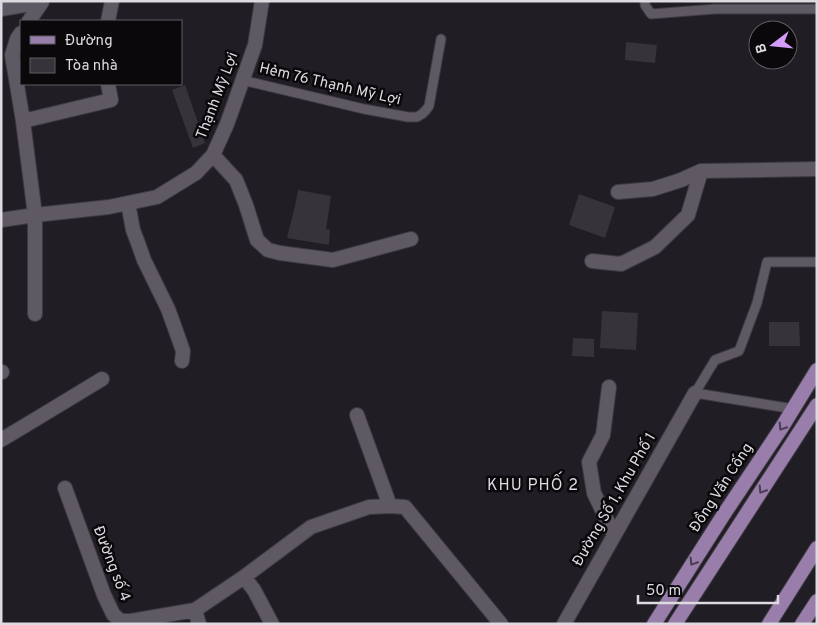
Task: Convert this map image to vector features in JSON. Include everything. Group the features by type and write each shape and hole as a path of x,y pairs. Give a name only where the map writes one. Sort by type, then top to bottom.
{"main road":[{"name":"Đồng Văn Cống","path":"654,624 794,409 817,370"},
{"path":"675,624 817,405"},
{"path":"769,624 817,548"},
{"path":"802,624 817,601"}],"street":[{"path":"108,20 112,1"},
{"name":"Thạnh Mỹ Lợi","path":"1,220 109,207 157,197 196,173 213,155 227,124 255,45 262,1"},
{"path":"1,9 42,2 30,20"},
{"path":"20,34 12,55 7,60 23,121 35,215 35,314"},
{"path":"23,121 111,100 108,85"},
{"path":"213,155 236,180 257,240 268,250 333,260 412,239"},
{"path":"618,192 653,189 701,171 817,169"},
{"path":"592,261 621,264 655,247 688,215 701,171"},
{"path":"128,203 133,230 138,244 168,308 183,351 182,361"},
{"path":"1,440 102,379"},
{"path":"609,387 603,435 589,462 594,493 614,536"},
{"name":"Đường Số 1, Khu Phố 1","path":"564,624 695,393"},
{"path":"357,415 390,506"},
{"name":"Đường số 4","path":"65,488 104,595 113,614 120,621 131,621 194,610"},
{"path":"199,624 194,610 244,577 311,528 369,507 390,506 405,508 501,624"},
{"path":"244,577 254,590 272,624"}],"lane":[{"path":"645,1 645,5 651,14 715,8 817,9"},
{"name":"Hẻm 76 Thạnh Mỹ Lợi","path":"242,80 364,109 417,117 429,106 441,39"},
{"path":"794,409 695,393 715,360 739,351 757,303 767,262 817,262"}],"building":[{"path":"626,42 657,45 655,63 625,60"},
{"path":"185,85 205,143 193,148 172,90"},
{"path":"298,190 331,196 326,229 330,230 329,245 287,238"},
{"path":"579,194 615,207 605,238 569,225"},
{"path":"602,311 638,313 636,350 600,348"},
{"path":"769,322 799,322 800,346 769,346"},
{"path":"573,338 594,339 594,357 572,356"}],"district":[{"name":"KHU PHỐ 2","path":"533,486"}]}
